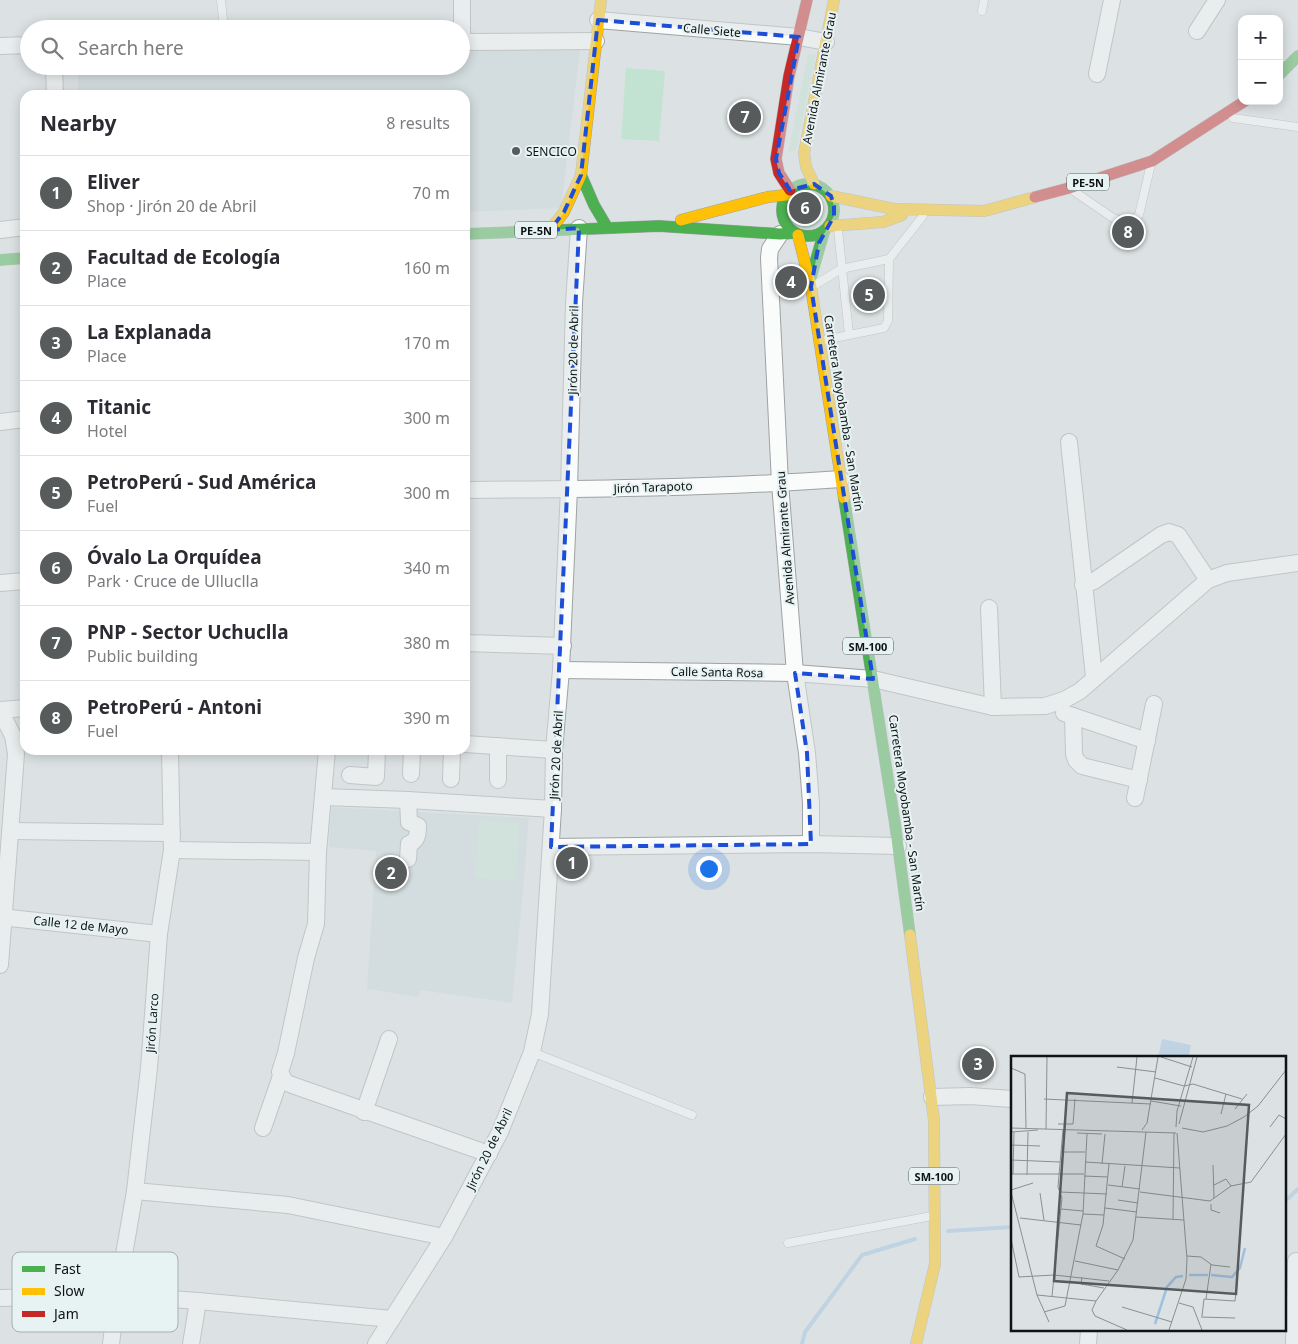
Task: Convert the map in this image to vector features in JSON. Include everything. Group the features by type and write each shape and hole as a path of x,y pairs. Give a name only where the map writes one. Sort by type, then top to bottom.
{"main road":[{"path":"550,230 564,212 581,175 600,0"},
{"path":"791,234 781,212 782,203 788,193 776,159 789,76 807,0"},
{"name":"Avenida Almirante Grau","path":"814,184 806,167 804,153 834,0"},
{"path":"1283,71 1298,56"},
{"name":"PE-5N","path":"659,226 788,193 798,186 814,184 824,189 831,196 894,209 984,211 1069,188 1152,161 1239,105"},
{"path":"581,175 594,205 607,227"},
{"path":"830,228 834,216 831,196"},
{"name":"PE-5N","path":"470,234 659,226 791,234 808,237 830,228 883,222 921,210"},
{"name":"Carretera Moyobamba - San Martín","path":"830,228 811,275 811,287 898,846 934,1120 935,1264 916,1344"},
{"name":"Carretera Moyobamba - San Martín","path":"791,234 811,287"},
{"path":"0,260 20,258"}],"street":[{"path":"462,0 462,20"},
{"path":"1097,74 1112,0"},
{"path":"1197,31 1217,0"},
{"name":"Calle Siete","path":"598,20 799,37 826,42"},
{"path":"470,42 596,41"},
{"path":"0,46 20,45"},
{"path":"54,75 55,90"},
{"path":"0,230 20,228"},
{"name":"Jirón 20 de Abril","path":"376,1344 444,1237 500,1132 532,1052 540,1014 551,847 554,750 561,670 569,489 574,303 579,228"},
{"name":"Avenida Almirante Grau","path":"791,234 770,249 769,258 780,483 795,673 811,803 811,844"},
{"path":"0,422 20,420"},
{"path":"1069,442 1094,676"},
{"name":"Jirón Tarapoto","path":"470,490 780,483 841,478"},
{"path":"1083,585 1094,580 1161,535 1169,532 1178,535 1208,580"},
{"path":"1045,706 1064,700 1080,690 1208,580 1227,572 1298,563"},
{"path":"0,583 20,581"},
{"path":"990,608 993,707"},
{"path":"470,643 562,646"},
{"name":"Calle Santa Rosa","path":"561,670 795,673 873,679 993,707 1045,706"},
{"path":"1135,798 1154,704"},
{"path":"1045,706 1147,741"},
{"path":"0,965 1,917 11,831 16,754 13,736 0,710 20,708"},
{"path":"1072,716 1072,747 1076,760 1082,766 1139,780"},
{"path":"470,745 522,754 522,757"},
{"path":"498,749 498,780"},
{"path":"470,750 554,750"},
{"name":"Jirón Larco","path":"124,1252 135,1191 149,1068 159,934 172,850 170,755"},
{"path":"263,1128 281,1076 280,1072 286,1053 304,965 316,924 318,852 327,755"},
{"path":"350,775 376,777 377,755"},
{"path":"410,774 412,755"},
{"path":"451,779 452,755"},
{"path":"324,797 553,809"},
{"path":"408,800 409,822 418,826 416,839 409,844 408,859"},
{"path":"11,831 172,833"},
{"path":"551,847 811,844 898,846"},
{"path":"172,850 318,852"},
{"name":"Calle 12 de Mayo","path":"1,917 159,934"},
{"path":"364,1112 388,1040"},
{"path":"281,1076 285,1082 292,1086 489,1154"},
{"path":"932,1097 970,1096 1011,1099"},
{"path":"135,1191 288,1205 444,1237"},
{"path":"1294,1344 1296,1261"},
{"path":"178,1299 392,1319"},
{"path":"191,1344 198,1300"}],"lane":[{"path":"221,0 223,20"},
{"path":"982,11 984,0"},
{"path":"1222,116 1298,127"},
{"path":"1134,219 1139,216 1152,161"},
{"path":"1069,188 1113,218 1120,220"},
{"path":"819,341 884,328 888,321 889,259 921,210"},
{"path":"830,228 841,269 849,334"},
{"path":"811,287 841,269 889,259"},
{"path":"532,1052 692,1114"},
{"path":"788,1243 934,1216"}],"highlighted area":[{"path":"598,20 799,37 776,159 779,173 790,190 814,184 831,196 834,206 834,216 819,243 811,287 873,679 795,673 807,753 811,844 551,847 579,228 550,230 564,212 581,175"}],"shaded area":[{"name":"SENCICO","path":"580,49 561,208 470,212 470,90 78,90 78,75 470,75 470,50"},
{"path":"331,807 529,818 512,1003 420,990 419,997 367,989 376,851 329,847"}],"green space":[{"path":"808,54 816,55 796,150 788,153"},
{"path":"626,68 665,71 659,141 621,139"},
{"path":"805,190 819,195 824,209 819,223 805,228 791,223 786,209 791,195"},
{"path":"479,821 519,823 516,881 475,878"}],"water":[{"path":"1162,1039 1191,1045 1188,1056 1158,1056"}],"waterway":[{"path":"1286,1200 1298,1189"},
{"path":"948,1231 1011,1227"},
{"path":"802,1344 805,1332 862,1255 915,1239"}],"traffic: fast":[{"path":"1283,71 1298,56"},
{"path":"581,175 594,205 607,227"},
{"path":"803,184 813,184 827,191 834,205 834,210 834,215 827,229 813,236 803,236 793,232 786,225 782,215 782,205 786,195 793,188 803,184"},
{"path":"470,234 659,226 780,234 794,233"},
{"path":"811,277 824,232"},
{"path":"0,260 20,258"},
{"path":"844,498 895,824 910,935"}],"traffic: slow":[{"path":"550,230 564,212 581,175 601,0"},
{"path":"814,184 806,167 804,153 834,0"},
{"path":"681,220 768,197 786,195"},
{"path":"831,196 894,209 984,211 1035,197"},
{"path":"830,226 883,222 902,215"},
{"path":"798,235 811,287 844,498"},
{"path":"910,935 934,1120 935,1264 916,1344"}],"traffic: jam":[{"path":"790,190 779,173 776,159 789,76 807,0"},
{"path":"1035,197 1152,161 1239,105"}],"place":[{"name":"PNP - Sector Uchuclla","path":"745,117"},
{"name":"SENCICO","path":"516,151"},
{"name":"Óvalo La Orquídea","path":"805,208"},
{"name":"PetroPerú - Antoni","path":"1128,232"},
{"name":"Titanic","path":"791,282"},
{"name":"PetroPerú - Sud América","path":"869,295"},
{"name":"Eliver","path":"572,863"},
{"name":"Facultad de Ecología","path":"391,873"},
{"name":"La Explanada","path":"978,1064"}]}
